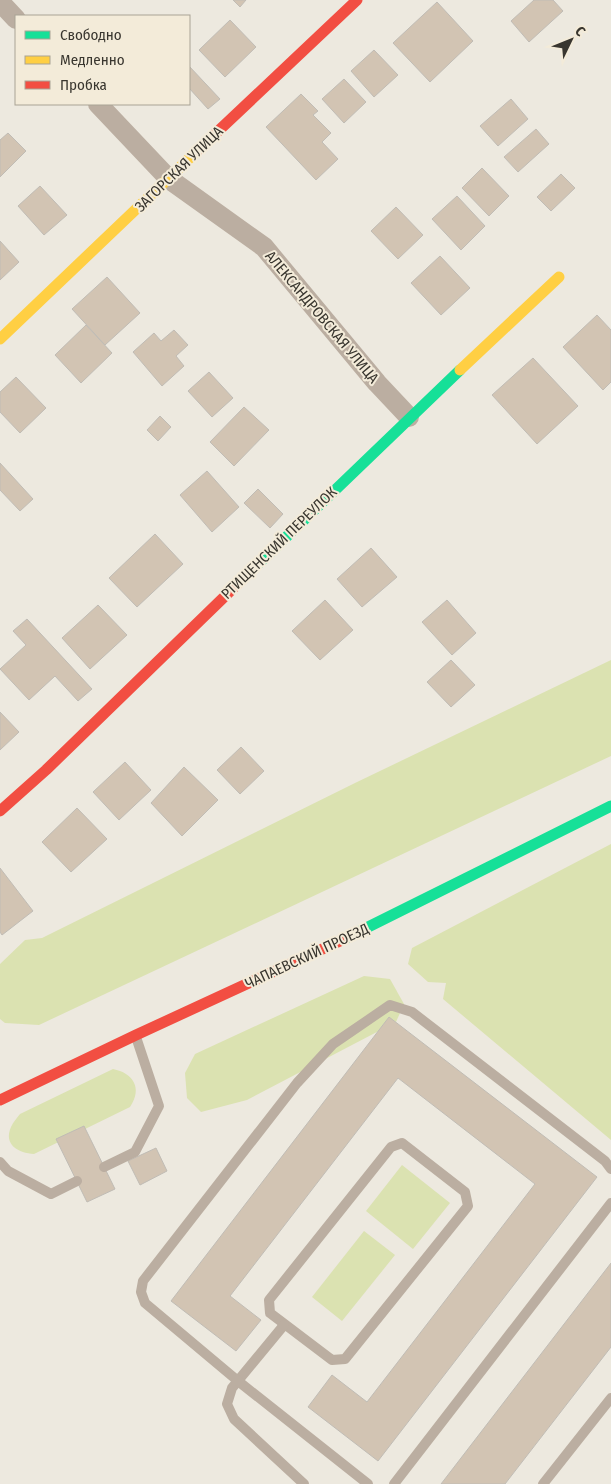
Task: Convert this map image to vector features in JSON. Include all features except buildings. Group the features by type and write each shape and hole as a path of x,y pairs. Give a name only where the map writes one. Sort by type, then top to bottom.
{"street":[{"name":"ЗАГОРСКАЯ УЛИЦА","path":"0,339 357,0"},
{"path":"0,2 15,17"},
{"name":"АЛЕКСАНДРОВСКАЯ УЛИЦА","path":"99,105 169,179 264,247 377,383 409,417"},
{"name":"РТИЩЕНСКИЙ ПЕРЕУЛОК","path":"0,811 46,770 409,417 559,277"},
{"name":"ЧАПАЕВСКИЙ ПРОЕЗД","path":"0,1100 326,948 611,806"}],"lane":[{"path":"368,1484 238,1381 145,1303 140,1292 143,1281 297,1082 333,1044 390,1005 412,1012 605,1161 611,1169"},
{"path":"104,1167 135,1152 159,1106 136,1035"},
{"path":"402,1143 465,1192 468,1206 346,1359 332,1360 284,1325 270,1313 270,1300 391,1147 402,1143"},
{"path":"0,1162 8,1171 51,1194 77,1181"},
{"path":"394,1484 611,1203"},
{"path":"284,1325 232,1388 227,1404 234,1419 304,1484"},
{"path":"543,1484 611,1398"}],"green space":[{"path":"611,660 611,756 39,1025 5,1023 0,1019 0,964 25,940 42,938 355,783"},
{"path":"611,844 611,1140 443,999 446,983 428,982 408,964 412,948"},
{"path":"364,976 390,979 404,1004 396,1022 247,1100 201,1112 187,1098 185,1073 195,1054"},
{"path":"113,1069 126,1074 134,1082 136,1094 130,1107 34,1154 23,1152 14,1147 9,1139 9,1133 20,1114"},
{"path":"402,1165 450,1203 413,1249 366,1211"},
{"path":"364,1231 395,1255 342,1321 312,1297"}],"traffic: fast":[{"path":"254,568 460,370"},
{"path":"342,940 611,806"}],"traffic: slow":[{"path":"0,339 197,151"},
{"path":"460,370 559,277"}],"traffic: jam":[{"path":"197,151 357,0"},
{"path":"0,811 46,770 254,568"},
{"path":"0,1100 342,940"}]}
